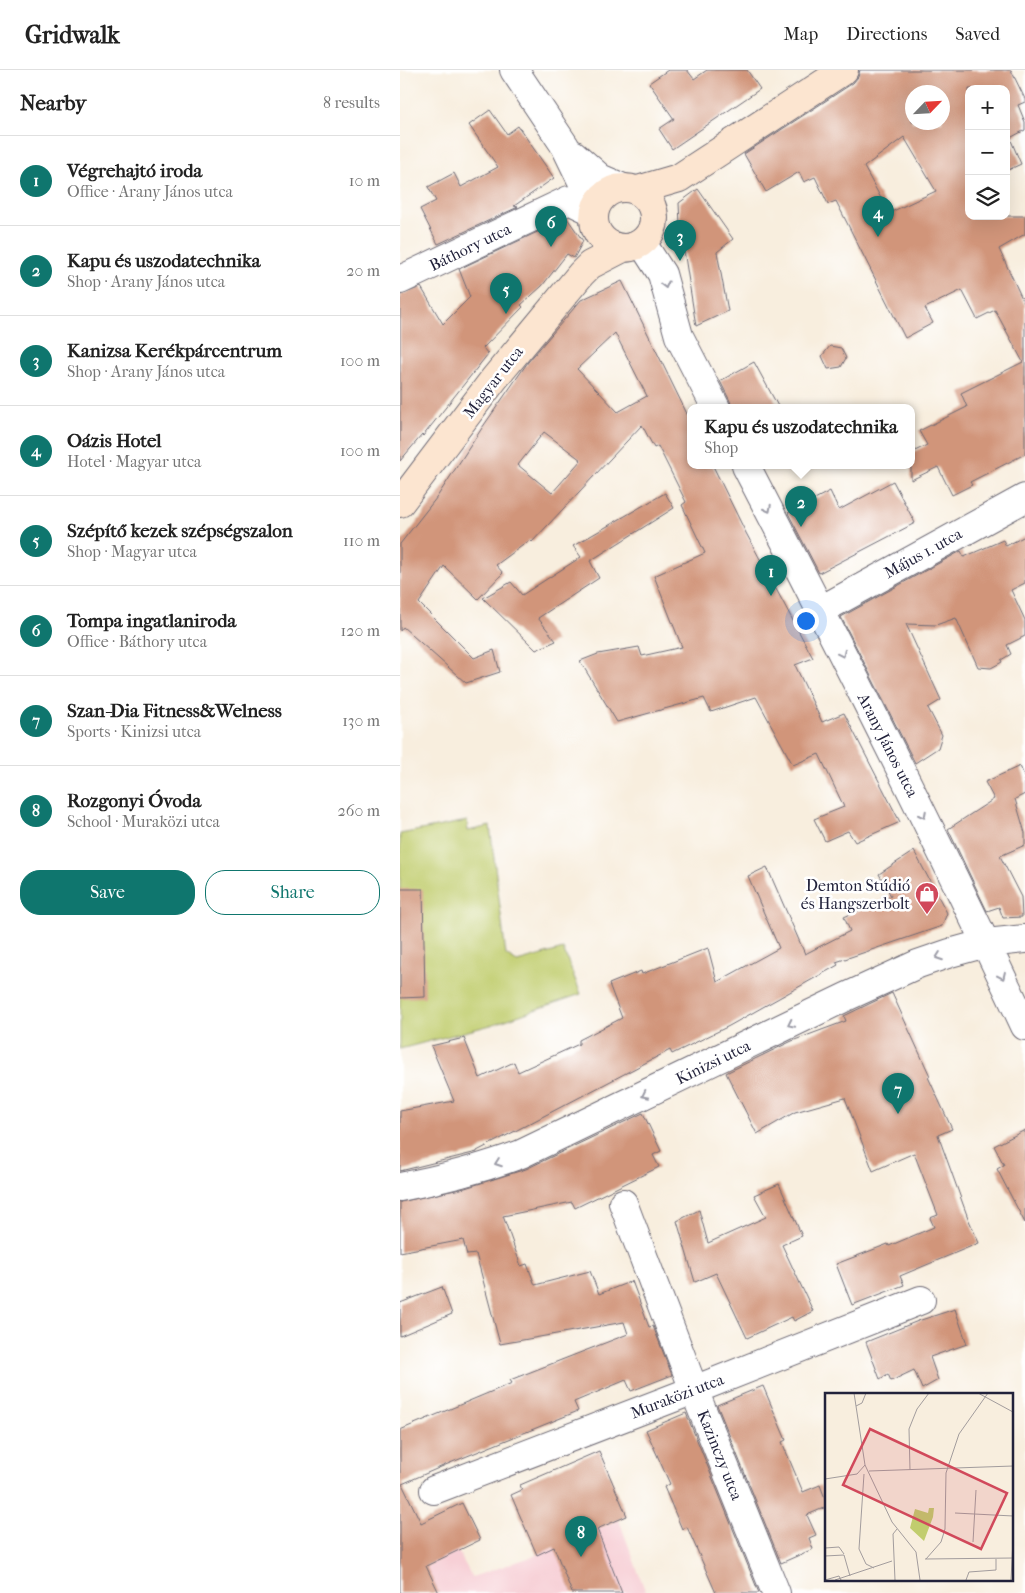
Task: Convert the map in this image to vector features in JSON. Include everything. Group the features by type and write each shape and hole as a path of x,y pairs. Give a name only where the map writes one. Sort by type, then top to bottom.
{"street":[{"path":"514,70 565,146 604,241 613,246 632,246 651,231 655,216 679,178"},
{"path":"596,218 602,196 611,190 630,189 679,178 844,70"},
{"path":"565,146 600,178 630,189 650,202 655,216"},
{"name":"Báthory utca","path":"400,280 569,200 596,218"},
{"name":"Magyar utca","path":"590,265 596,218"},
{"path":"632,246 662,274 679,336 714,404"},
{"name":"Magyar utca","path":"400,503 494,379 590,265 632,246"},
{"name":"Arany János utca","path":"748,469 821,610 986,942 1025,1026"},
{"name":"Május 1. utca","path":"821,610 1025,498"},
{"name":"Kinizsi utca","path":"400,1187 434,1181 472,1171 521,1154 918,964 986,942 1025,939"},
{"name":"Kazinczy utca","path":"623,1203 694,1390 776,1593"},
{"name":"Muraközi utca","path":"434,1490 694,1390 920,1300"}],"shaded area":[{"path":"619,1520 646,1593 400,1593 400,1579 458,1551 472,1577 537,1555"}],"green space":[{"path":"467,821 468,831 490,826 506,955 517,962 563,949 581,994 491,1025 400,1049 400,834"}],"building":[{"path":"668,70 687,70 694,79 707,70 747,70 760,89 672,149 659,129 674,119 649,83"},
{"path":"860,70 1011,70 1025,99 1025,102 1018,105 1025,122 1025,130 1010,138 1010,85 965,85 965,220 1010,220 1010,216 1025,216 1025,234 999,249 1025,305 1025,454 970,482 972,485 952,495 938,467 911,480 911,469 915,469 915,451 927,445 919,431 967,407 961,393 1023,362 995,310 977,319 962,290 925,308 933,323 905,338 836,201 828,204 815,177 804,182 799,172 766,192 744,154 853,83 858,77","holes":["904,137 936,191 889,213 864,167"]},
{"path":"490,110 507,134 518,126 554,178 514,206 518,207 438,244 420,209 436,201 428,187 454,173 461,187 498,167 469,125"},
{"path":"1010,138 1021,164 1010,169"},
{"path":"698,189 733,239 717,252 728,311 696,326 680,225 679,203"},
{"path":"567,218 583,241 574,258 567,254 542,286 521,305 523,307 483,348 488,354 423,436 400,461 400,295 421,287 443,324 470,297 459,269"},
{"path":"622,281 687,414 687,469 714,469 746,533 813,658 795,665 822,722 844,713 900,822 855,842 848,831 825,841 814,819 844,807 819,754 793,765 756,697 711,712 704,698 617,722 580,661 598,654 639,647 642,656 682,647 654,576 705,553 682,505 686,502 658,446 654,448 642,425 532,542 530,540 496,565 503,573 478,599 444,566 419,603 474,658 494,650 500,672 466,683 403,627 400,631 400,544 437,497 528,362 581,300","holes":["615,333 647,396 618,412 577,369","544,432 581,460 552,493 518,465"]},
{"path":"830,346 841,348 846,358 841,367 828,369 822,356"},
{"path":"754,362 777,404 731,404 720,381"},
{"path":"893,481 915,523 819,573 788,513 830,491 839,510"},
{"path":"665,493 674,508 590,561 599,578 538,618 556,641 536,650 483,598 511,582 522,595 581,557 573,546"},
{"path":"1025,536 1025,583 1011,590 1025,620 1025,636 1007,645 1011,654 1001,660 1002,662 991,668 978,667 956,618 936,625 906,624 941,700 928,708 942,735 938,748 915,763 841,617 961,551 964,557 1003,540 1006,546"},
{"path":"1020,766 1025,778 1025,794 1015,799 1025,833 1025,845 1000,856 1021,897 1022,917 1003,918 999,907 987,911 948,829 994,799 985,782"},
{"path":"914,851 947,913 942,926 836,962 838,965 729,1026 672,1054 670,1050 477,1152 400,1171 400,1111 454,1101 431,1046 464,1038 480,1078 514,1062 518,1072 579,1044 579,1040 622,1018 609,984 641,971 642,974 708,948 717,982 779,948 748,876 767,867 805,954 850,931 844,917 891,896 879,874"},
{"path":"400,889 423,889 425,997 400,998"},
{"path":"892,993 952,1129 938,1135 979,1243 900,1276 904,1285 852,1305 836,1264 888,1244 889,1246 934,1227 930,1218 938,1215 914,1153 873,1171 845,1098 795,1112 757,1134 726,1073 792,1041 846,1021 844,1016"},
{"path":"643,1113 661,1151 653,1155 659,1167 575,1208 572,1202 503,1216 521,1266 527,1264 535,1285 590,1271 599,1294 632,1281 649,1327 653,1326 672,1375 631,1391 626,1380 574,1402 578,1411 402,1484 421,1523 462,1503 480,1540 426,1566 439,1593 400,1593 400,1430 512,1383 510,1380 628,1334 624,1322 500,1344 476,1254 467,1255 463,1240 400,1252 400,1202 465,1188 526,1169"},
{"path":"1025,1130 1025,1223 997,1169 1004,1165 994,1146"},
{"path":"779,1184 802,1236 782,1245 813,1311 794,1321 792,1317 747,1338 716,1273 695,1282 677,1221 699,1210 708,1243 766,1217 754,1195"},
{"path":"442,1287 452,1314 400,1336 400,1303"},
{"path":"955,1309 967,1344 930,1357 938,1380 922,1389 914,1370 891,1381 888,1374 880,1379 866,1342 918,1321"},
{"path":"763,1386 786,1440 782,1442 803,1492 820,1485 825,1498 825,1507 807,1515 816,1535 809,1538 813,1549 781,1563 717,1405"},
{"path":"686,1413 759,1593 716,1593 687,1527 682,1529 664,1487 670,1484 646,1430"},
{"path":"599,1451 627,1516 597,1529 622,1593 572,1593 554,1547 537,1555 511,1495 522,1490 520,1485"}],"place":[{"name":"Oázis Hotel","path":"878,237"},
{"name":"Tompa ingatlaniroda","path":"551,247"},
{"name":"Kanizsa Kerékpárcentrum","path":"680,261"},
{"name":"Szépítő kezek szépségszalon","path":"506,314"},
{"name":"Kapu és uszodatechnika","path":"801,527"},
{"name":"Végrehajtó iroda","path":"771,596"},
{"name":"Demton Stúdió és Hangszerbolt","path":"927,915"},
{"name":"Szan-Dia Fitness&Welness","path":"898,1114"},
{"name":"Rozgonyi Óvoda","path":"581,1557"}]}
